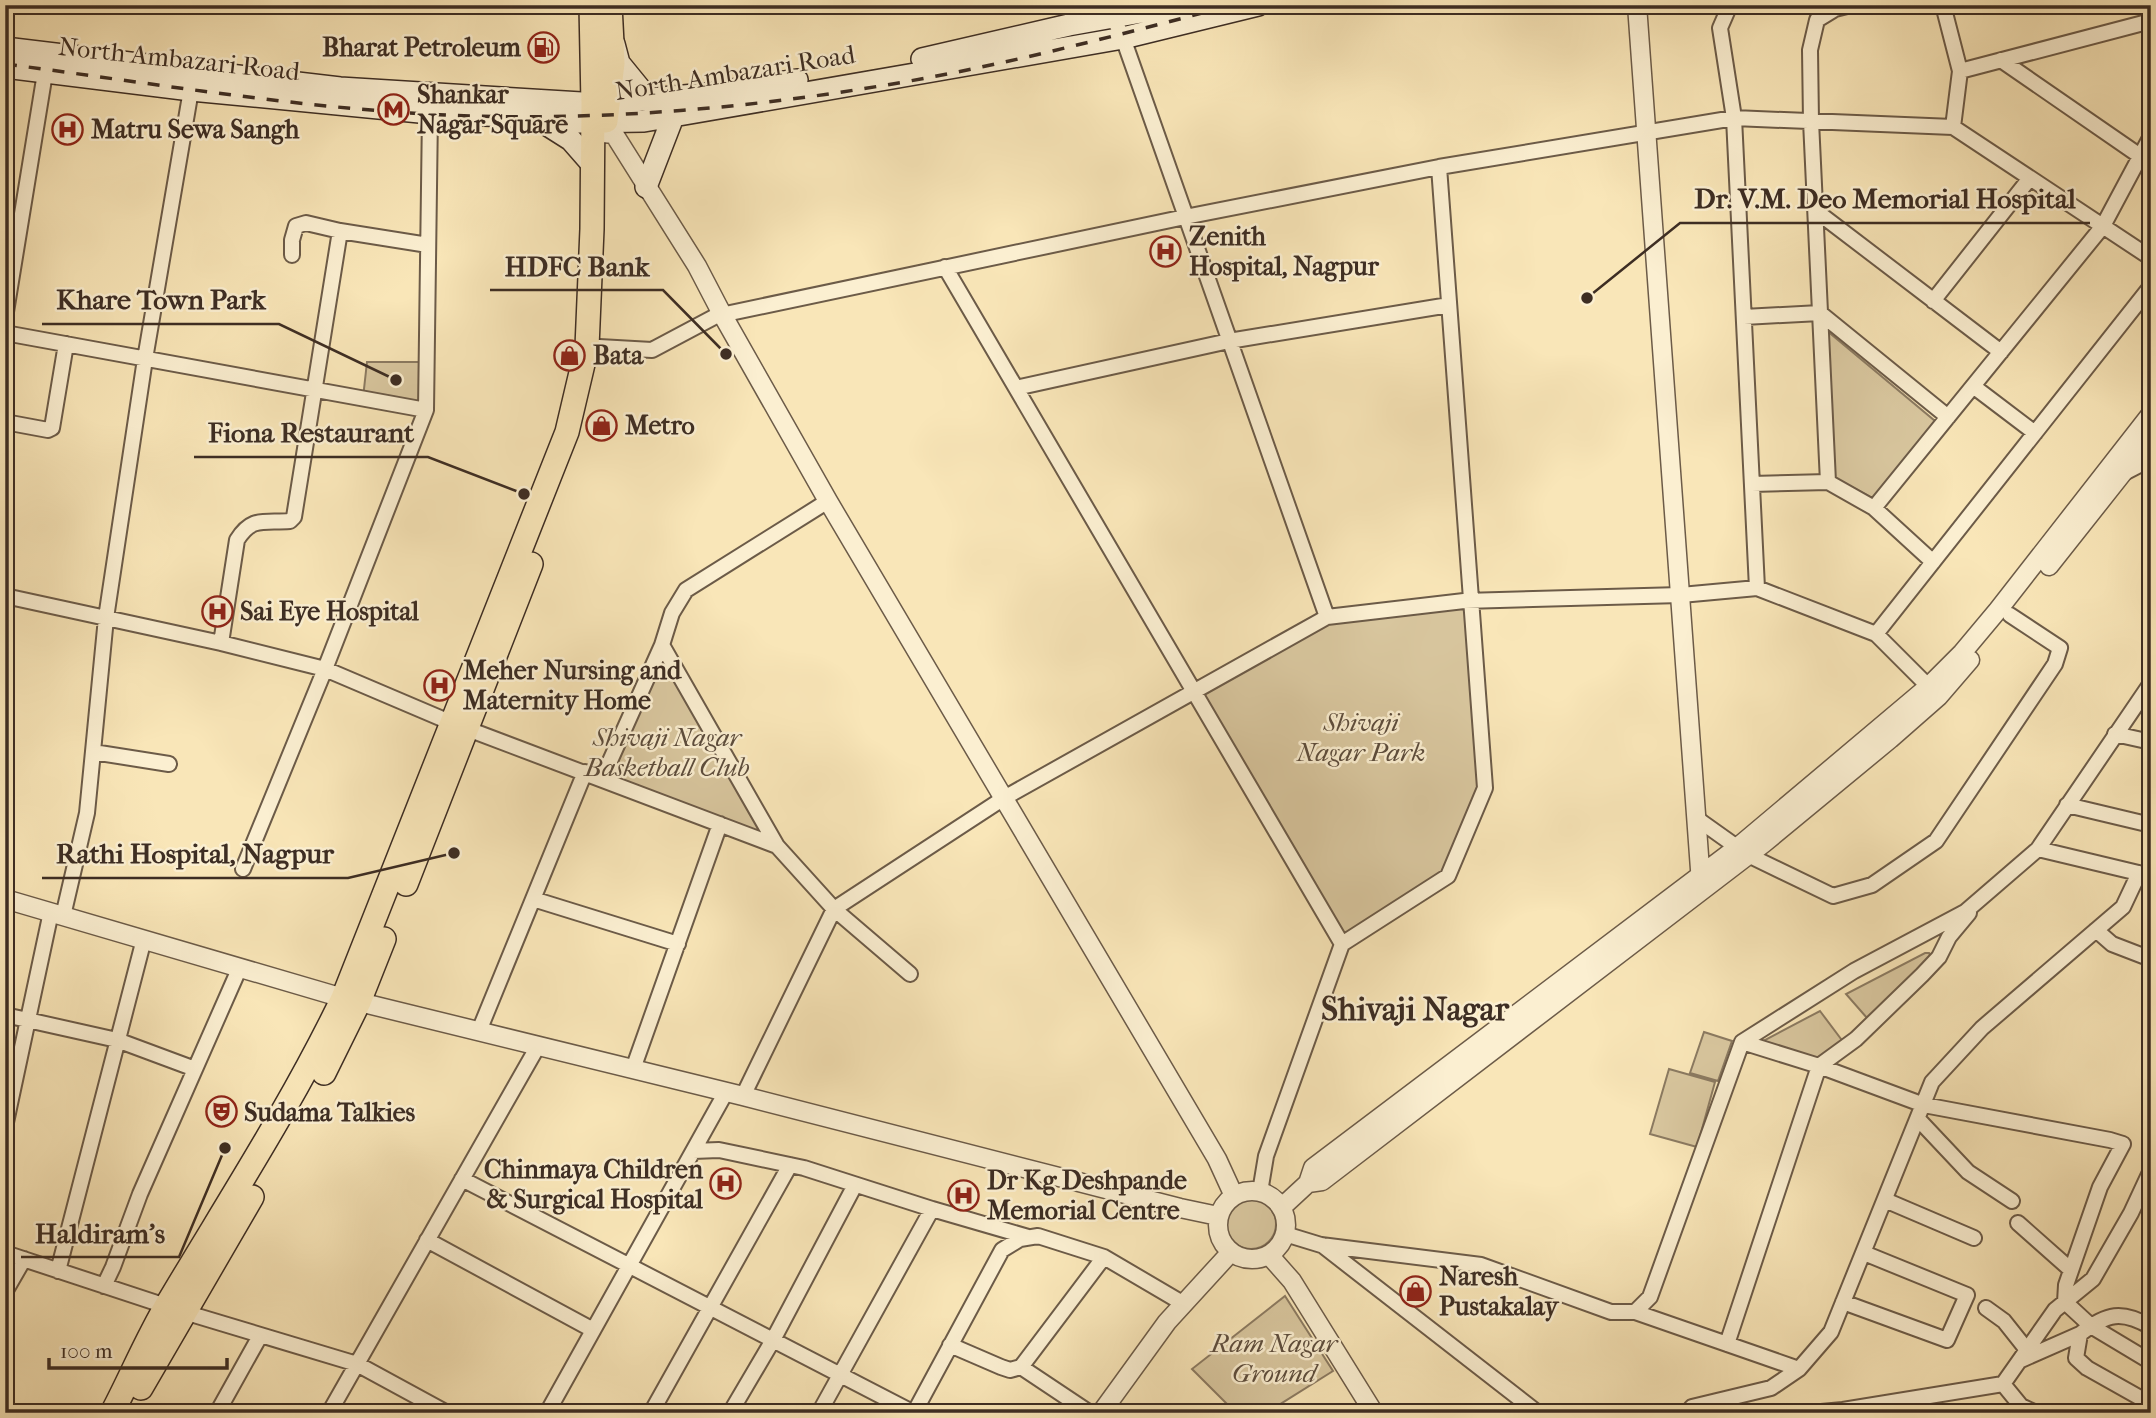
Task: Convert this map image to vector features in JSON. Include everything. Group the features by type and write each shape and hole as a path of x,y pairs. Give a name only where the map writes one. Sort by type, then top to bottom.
{"main road":[{"path":"112,1413 326,1070 351,1000 460,726 580,433 599,348 599,119 591,5"},
{"path":"460,726 567,432 587,346 592,164 599,119 613,63 610,5"},
{"name":"North Ambazari Road","path":"5,48 599,119 650,101 913,61 1109,11 1180,5"},
{"name":"North Ambazari Road","path":"5,67 191,90 430,113 643,121 1123,38 1258,5"},
{"path":"611,32 618,63 650,101"},
{"path":"533,117 571,140 592,164"},
{"path":"646,187 673,117"},
{"path":"126,1413 175,1309"}],"street":[{"path":"1637,5 1701,883"},
{"path":"1730,5 1720,28 1734,118 1757,588"},
{"path":"1828,482 1810,50 1818,20 1835,9 1851,5"},
{"path":"1943,5 1960,71 1953,127"},
{"path":"1109,11 1123,38 1327,617"},
{"path":"1960,71 2151,21"},
{"path":"2001,61 2140,156"},
{"path":"5,318 45,73"},
{"path":"5,1127 27,1021 87,813 106,618 145,359 191,90"},
{"path":"243,869 325,669 426,410 430,113"},
{"path":"599,348 652,350 722,314 1185,216 1438,167 1734,118 1953,127 2151,258"},
{"path":"599,119 614,134 697,265 828,501 1217,1159 1234,1196"},
{"path":"1874,508 2103,226 2151,136"},
{"path":"1260,1192 1266,1156 1342,944 1448,876 1485,788 1438,167"},
{"path":"1933,301 2030,178"},
{"path":"1815,211 2001,352"},
{"path":"292,255 296,226 306,223 428,245"},
{"path":"221,643 237,540 245,527 251,524 290,521 294,517 340,230"},
{"path":"945,267 1342,944"},
{"path":"1876,635 2151,286"},
{"path":"1016,388 1230,341 1449,305"},
{"path":"1744,317 1820,313 1948,417"},
{"path":"5,333 426,410"},
{"path":"5,422 48,430 52,428 66,344"},
{"path":"1973,386 2035,433"},
{"path":"1933,692 2151,414"},
{"path":"1281,1208 1308,1183 1322,1181 1743,851 1933,692 2010,615 2151,437"},
{"path":"2124,473 2151,459"},
{"path":"1752,484 1828,482 1874,508 1933,562"},
{"path":"479,1031 533,899 592,774 610,761 662,645 671,613 685,590 828,501"},
{"path":"547,1413 693,1151 734,1094 834,909 1005,798 1327,617 1471,601 1681,595 1757,588 1876,635 1933,692"},
{"path":"5,596 221,643 325,669 460,726 777,846"},
{"path":"1696,818 1743,851 1833,896 1872,885 1936,841 2055,664 2060,648 2010,615"},
{"path":"662,645 777,846 834,909 910,974"},
{"path":"1634,1312 1650,1297 1742,1042 1854,971 1965,912 2038,849 2151,683"},
{"path":"2115,734 2151,742"},
{"path":"93,752 169,765"},
{"path":"2067,805 2151,825"},
{"path":"633,1069 720,824"},
{"path":"1687,1413 1692,1407 1771,1388 1799,1369 1831,1332 1933,1082 1982,1028 2123,907 2145,875 2038,849"},
{"path":"1727,1344 1819,1066 1856,1039 1922,975 1939,957 1949,937 1986,893"},
{"path":"5,899 351,1000 734,1094 1180,1209 1218,1216"},
{"path":"533,899 678,944"},
{"path":"2096,930 2112,944 2151,959"},
{"path":"58,1271 144,939"},
{"path":"104,1286 240,967"},
{"path":"5,1016 117,1040 195,1069"},
{"path":"1742,1042 1819,1066 1924,1105 2123,1144 2100,1187 2066,1285 2065,1302 2086,1330 2151,1362"},
{"path":"329,1413 538,1046"},
{"path":"1919,1120 1968,1172 2012,1201"},
{"path":"693,1151 719,1150 790,1165 1029,1237"},
{"path":"651,1413 790,1165"},
{"path":"1810,1413 1843,1412 2003,1384 2055,1310 2093,1279 2131,1213 2151,1170"},
{"path":"462,1179 914,1413 1002,1250 1020,1239 1038,1236 1104,1257 1184,1304"},
{"path":"730,1413 773,1340 855,1185"},
{"path":"1252,1191 1260,1192 1269,1196 1281,1208 1286,1225 1284,1234 1281,1242 1269,1255 1249,1259 1231,1252 1219,1236 1218,1216 1227,1201 1234,1196 1252,1191"},
{"path":"1885,1200 1974,1238"},
{"path":"819,1413 932,1209"},
{"path":"2018,1223 2071,1270"},
{"path":"1284,1234 1321,1245 1481,1265 1611,1312 1634,1312 1799,1369"},
{"path":"427,1240 593,1330"},
{"path":"1321,1245 1538,1413"},
{"path":"1021,1367 1103,1411 1167,1322 1231,1252"},
{"path":"5,1253 260,1336 357,1364 441,1411"},
{"path":"1843,1302 1947,1340 1967,1295 1864,1253"},
{"path":"1269,1255 1292,1281 1374,1413"},
{"path":"950,1345 1010,1370 1021,1367 1104,1257"},
{"path":"5,1292 24,1259"},
{"path":"1986,1308 2004,1321 2024,1355"},
{"path":"2024,1355 2116,1315 2126,1315 2151,1327"},
{"path":"2086,1330 2076,1358 2151,1405"},
{"path":"217,1413 260,1336"},
{"path":"2003,1384 2021,1406 2036,1413"}],"green space":[{"path":"1826,330 1935,421 1874,499 1835,478"},
{"path":"367,362 427,362 426,410 363,398"},
{"name":"Shivaji Nagar Park","path":"1471,601 1484,788 1448,876 1342,944 1195,692 1327,617"},
{"name":"Shivaji Nagar Basketball Club","path":"663,652 777,846 604,776"},
{"path":"1929,953 1931,958 1867,1018 1846,994"},
{"path":"1820,1011 1844,1043 1818,1062 1763,1041"},
{"path":"1704,1032 1732,1041 1718,1081 1690,1073"},
{"path":"1669,1069 1715,1082 1697,1147 1650,1134"},
{"path":"1251,1199 1269,1206 1276,1224 1269,1242 1251,1249 1233,1242 1226,1224 1233,1206"},
{"name":"Ram Nagar Ground","path":"1285,1296 1333,1371 1266,1413 1236,1413 1192,1369"}],"railway":[{"path":"5,64 354,109 522,117 627,114 783,100 930,77 1060,49 1233,5"}],"place":[{"name":"Bharat Petroleum","path":"544,47"},
{"name":"Shankar Nagar Square","path":"394,109"},
{"name":"Matru Sewa Sangh","path":"68,129"},
{"name":"Zenith Hospital, Nagpur","path":"1166,251"},
{"name":"Dr. V.M. Deo Memorial Hospital","path":"1587,298"},
{"name":"HDFC Bank","path":"726,354"},
{"name":"Bata","path":"570,355"},
{"name":"Khare Town Park","path":"396,380"},
{"name":"Metro","path":"602,425"},
{"name":"Fiona Restaurant","path":"524,494"},
{"name":"Sai Eye Hospital","path":"217,611"},
{"name":"Meher Nursing and Maternity Home","path":"440,685"},
{"name":"Rathi Hospital, Nagpur","path":"454,853"},
{"name":"Sudama Talkies","path":"221,1112"},
{"name":"Haldiram's","path":"225,1148"},
{"name":"Chinmaya Children & Surgical Hospital","path":"726,1184"},
{"name":"Dr Kg Deshpande Memorial Centre","path":"964,1195"},
{"name":"Naresh Pustakalay","path":"1416,1291"}],"district":[{"name":"Shivaji Nagar","path":"1415,1009"}]}
